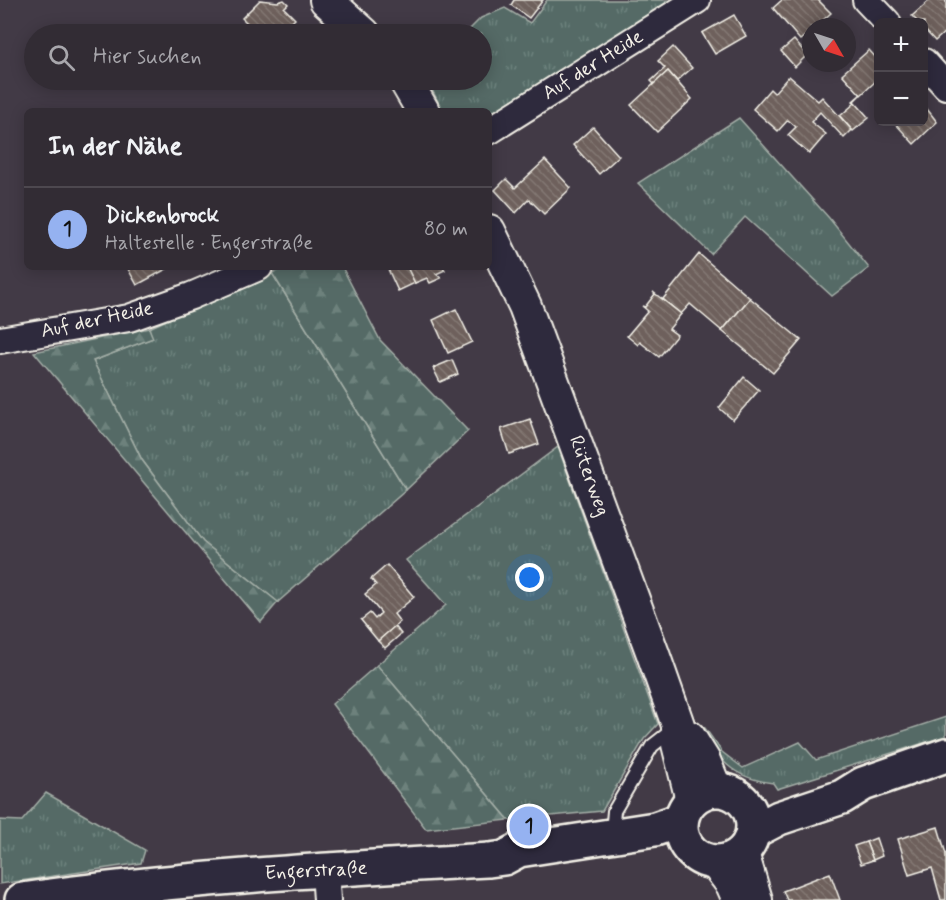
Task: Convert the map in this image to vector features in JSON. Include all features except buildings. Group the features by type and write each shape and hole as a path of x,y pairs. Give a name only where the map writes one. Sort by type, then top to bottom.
{"main road":[{"name":"Engerstraße","path":"22,900 124,886 326,885 504,858 519,850 656,829 717,826 779,818 842,797 863,784 946,755"},
{"name":"Engerstraße","path":"504,858 520,863 558,862 717,826"}],"street":[{"path":"326,0 353,24"},
{"name":"Auf der Heide","path":"492,129 697,0"},
{"path":"866,0 883,18"},
{"path":"928,66 946,86"},
{"path":"411,90 421,108"},
{"name":"Rüterweg","path":"492,237 525,306 678,725 699,753 717,826"},
{"name":"Auf der Heide","path":"0,340 129,318 191,296 252,270"},
{"path":"717,826 732,884 739,900"},
{"path":"717,826 756,900"}],"lane":[{"path":"612,836 614,811 652,746 678,725"}],"green space":[{"path":"547,0 677,0 492,115 492,108 441,108 432,90 492,90 492,24 475,24 481,18 505,8 530,23"},
{"path":"739,118 829,218 869,268 832,296 745,217 711,254 638,183"},
{"path":"278,270 344,270 380,340 468,431 406,490 272,273"},
{"path":"272,273 406,490 278,602 203,542 142,460 93,361 152,338 149,328"},
{"path":"149,328 153,338 93,361 142,460 203,542 278,602 261,622 34,352"},
{"path":"558,447 658,724 644,739 602,811 509,820 377,665 446,605 406,560"},
{"path":"377,665 509,820 426,829 332,704"},
{"path":"946,717 946,736 777,789 773,783 759,781 736,772 720,757 698,725 705,728 722,752 743,768 800,742 816,760"},
{"path":"46,793 145,850 141,863 0,884 0,820 22,821"}],"place":[{"name":"Dickenbrock","path":"529,826"}]}
